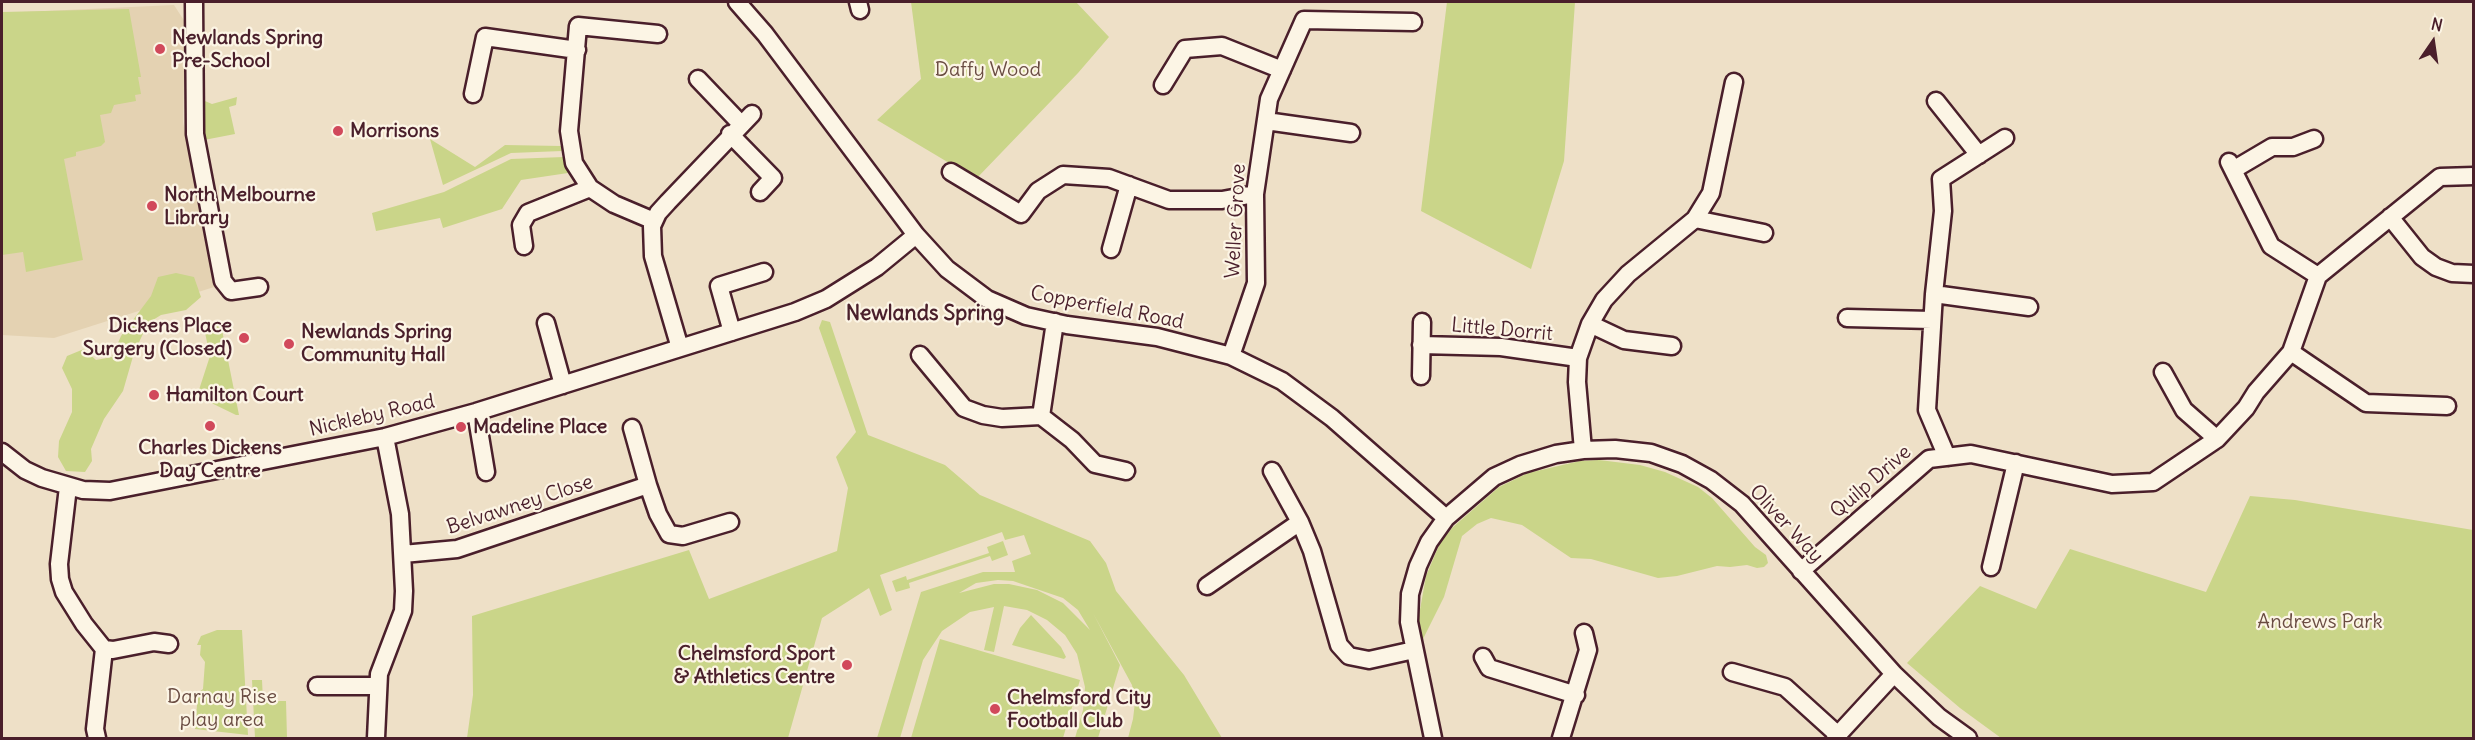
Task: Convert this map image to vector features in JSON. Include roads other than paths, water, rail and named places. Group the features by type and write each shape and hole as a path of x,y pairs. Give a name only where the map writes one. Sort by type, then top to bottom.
{"street":[{"path":"194,2 195,134 223,281 231,291 259,287"},
{"name":"Copperfield Road","path":"737,2 765,34 916,235 947,269 987,299 1026,316 1157,337 1231,356 1282,381 1332,418 1446,518"},
{"name":"Weller Grove","path":"1231,356 1256,284 1255,194 1269,99 1305,20 1413,22"},
{"path":"654,220 614,204 590,188 574,163 569,142 578,26 658,34"},
{"path":"473,94 485,37 577,50"},
{"path":"1163,85 1185,49 1222,46 1282,70"},
{"path":"698,79 741,124 773,178 760,192"},
{"path":"1583,450 1577,382 1578,358 1590,324 1604,300 1628,274 1695,219 1711,193 1734,82"},
{"path":"1936,101 1979,155"},
{"path":"1266,121 1351,133"},
{"path":"680,348 653,256 651,234 654,220 741,124"},
{"path":"1947,457 1927,410 1934,294 1943,211 1941,178 2005,138"},
{"path":"2314,139 2293,147 2272,147 2231,166 2271,246 2318,276 2440,177 2474,176"},
{"path":"951,172 1021,214 1038,191 1063,175 1109,178 1169,200 1222,200 1255,194"},
{"path":"1111,249 1129,185"},
{"path":"524,246 521,225 528,213 590,188"},
{"path":"2390,217 2416,249 2436,267 2452,273 2474,274"},
{"path":"1695,219 1764,233"},
{"name":"Nickleby Road","path":"2,452 25,470 68,487 96,491 129,489 385,437 476,412 795,312 826,298 877,267 916,235"},
{"path":"732,332 719,286 764,272"},
{"name":"Quilp Drive","path":"1801,571 1929,459 1971,454 2112,484 2153,482 2217,439 2246,408 2256,392 2291,352 2318,276"},
{"path":"1934,294 2029,307"},
{"path":"1847,318 1932,320"},
{"path":"1041,416 1055,322"},
{"name":"Little Dorrit","path":"1421,376 1422,322"},
{"path":"546,323 563,385"},
{"path":"1590,324 1624,340 1672,346"},
{"name":"Little Dorrit","path":"1421,345 1501,347 1578,358"},
{"path":"2291,352 2366,403 2448,406"},
{"path":"920,355 964,408 982,415 1002,418 1041,416 1072,440 1095,464 1126,471"},
{"path":"2163,372 2184,410 2217,439"},
{"path":"476,412 486,472"},
{"path":"632,428 658,514 669,534 683,536 730,522"},
{"path":"376,738 377,686 382,663 403,611 403,554 397,491 385,437"},
{"name":"Oliver Way","path":"1433,738 1409,622 1410,594 1418,566 1429,542 1446,518 1467,499 1503,473 1556,454 1615,449 1651,453 1682,464 1742,504 1894,674 1939,717 1968,738"},
{"path":"1991,567 2016,463"},
{"path":"1272,471 1300,522 1312,551 1339,645 1349,656 1369,660 1414,650"},
{"name":"Belvawney Close","path":"403,554 457,549 648,485"},
{"path":"68,487 60,579 64,591 84,624 104,649 113,650 154,642 169,644"},
{"path":"1207,586 1300,522"},
{"path":"1562,738 1588,650 1584,633"},
{"path":"97,738 95,729 104,649"},
{"path":"1483,657 1489,668 1576,695"},
{"path":"1732,672 1785,687 1836,737 1894,674"},
{"path":"316,686 377,686"}],"place":[{"name":"Newlands Spring Pre-School","path":"160,49"},
{"name":"Morrisons","path":"338,131"},
{"name":"North Melbourne Library","path":"152,206"},
{"name":"Dickens Place Surgery (Closed)","path":"244,338"},
{"name":"Newlands Spring Community Hall","path":"289,344"},
{"name":"Hamilton Court","path":"154,395"},
{"name":"Charles Dickens Day Centre","path":"210,426"},
{"name":"Madeline Place","path":"461,427"},
{"name":"Chelmsford Sport & Athletics Centre","path":"847,665"},
{"name":"Chelmsford City Football Club","path":"995,709"}],"district":[{"name":"Newlands Spring","path":"925,314"}],"park label":[{"name":"Daffy Wood","path":"988,70"},
{"name":"Andrews Park","path":"2320,622"},
{"name":"Darnay Rise play area","path":"222,708"}]}
